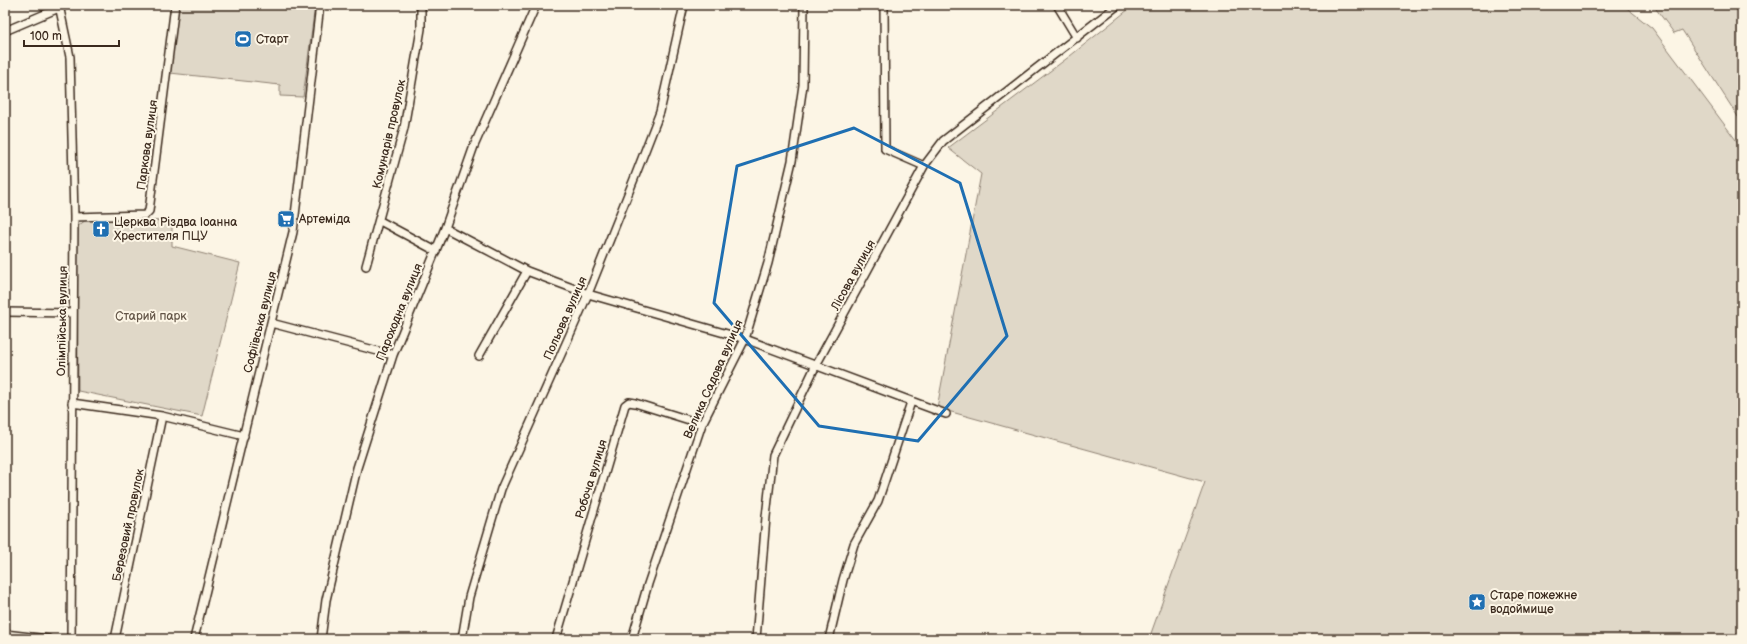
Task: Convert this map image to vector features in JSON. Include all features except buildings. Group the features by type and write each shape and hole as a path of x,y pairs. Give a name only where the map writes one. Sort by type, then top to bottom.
{"street":[{"path":"5,31 66,5"},
{"name":"Паркова вулиця","path":"74,217 145,216 149,211 165,96 175,5"},
{"name":"Софіївська вулиця","path":"194,639 293,232 320,5"},
{"name":"Комунарів провулок","path":"366,266 380,221 404,128 421,29 421,5"},
{"name":"Пароходна вулиця","path":"321,639 326,600 357,468 393,355 445,228 474,146 536,5"},
{"name":"Польова вулиця","path":"462,639 469,597 501,489 588,294 660,112 684,5"},
{"name":"Велика Садова вулиця","path":"632,639 648,584 702,424 745,339 768,263 792,161 803,85 804,5"},
{"path":"884,5 885,149 924,166"},
{"path":"1057,5 1077,38"},
{"name":"Лісова вулиця","path":"756,639 766,517 773,455 815,367 924,166 943,141 1118,5"},
{"name":"Олімпійська вулиця","path":"59,7 70,57 74,217 71,639"},
{"path":"380,221 436,251"},
{"path":"445,228 527,271 588,294 745,339 815,367 946,414"},
{"path":"479,356 527,271"},
{"path":"5,312 73,313"},
{"path":"271,323 393,355"},
{"name":"Робоча вулиця","path":"556,639 625,405 630,402 635,403 702,424"},
{"path":"829,639 854,544 878,501 911,402"},
{"path":"72,403 162,416 244,436"},
{"name":"Березовий провулок","path":"115,639 162,416"},
{"path":"5,634 48,639"}],"highlighted area":[{"path":"854,128 960,183 1007,336 918,441 819,426 714,303 737,166"}],"green space":[{"name":"Старт","path":"179,5 315,5 303,97 280,96 280,85 170,73"},
{"path":"1134,5 1623,5 1652,28 1742,148 1742,639 1149,639 1205,482 937,408 981,174 948,148 1070,56"},
{"path":"1653,5 1742,5 1742,123 1682,30 1674,33"},
{"name":"Старий парк","path":"87,219 172,221 172,246 240,263 202,416 78,391 77,227"}],"place":[{"name":"Старт","path":"243,39"},
{"name":"Артеміда","path":"286,219"},
{"name":"Церква Різдва Іоанна Хрестителя ПЦУ","path":"101,229"},
{"name":"Старе пожежне водоймище","path":"1477,602"}]}
